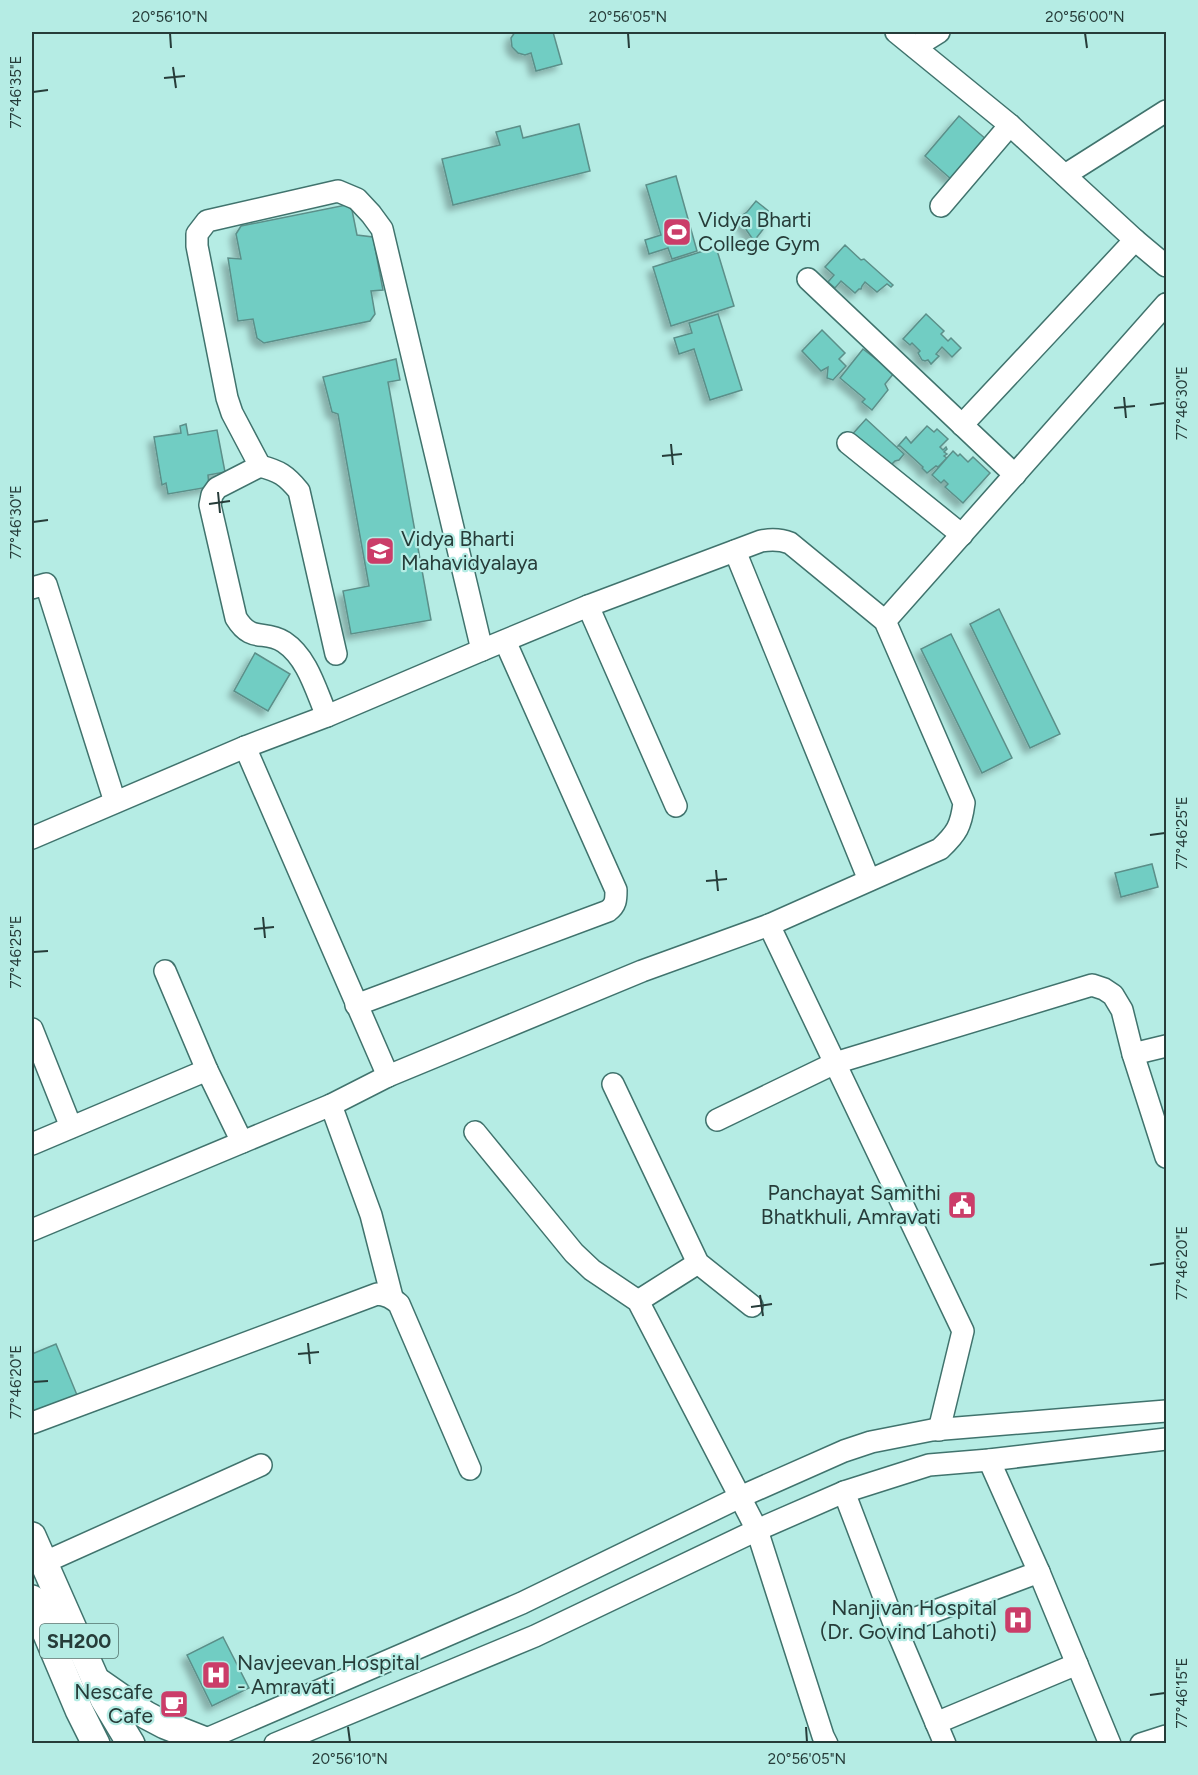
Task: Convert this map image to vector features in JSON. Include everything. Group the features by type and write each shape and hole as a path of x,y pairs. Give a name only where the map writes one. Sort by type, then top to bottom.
{"main road":[{"name":"SH200","path":"32,1536 104,1699 131,1743"},
{"name":"SH200","path":"32,1602 89,1737"},
{"path":"96,1680 146,1715 199,1742"}],"street":[{"path":"896,32 1010,126 1135,240 1167,266"},
{"path":"915,47 939,32"},
{"path":"1065,174 1167,111"},
{"path":"941,206 1010,126"},
{"path":"260,466 232,413 227,398 197,246 197,234 207,221 338,192 357,199 382,229 482,650"},
{"path":"962,425 1135,240"},
{"path":"808,279 1015,475"},
{"path":"885,621 1167,304"},
{"path":"848,443 962,535"},
{"path":"327,717 303,659 281,640 249,633 236,618 210,505 212,495 217,488 260,466 279,471 298,491 336,654"},
{"path":"32,838 245,747 327,717 588,606 762,540 772,539 782,539 790,543 885,621 964,803 962,821 956,834 940,849 769,925 642,971 388,1076 331,1105 32,1230"},
{"path":"735,551 869,880"},
{"path":"32,588 46,585 115,802"},
{"path":"588,606 676,806"},
{"path":"356,1005 608,912 616,900 616,890 505,640"},
{"path":"245,747 388,1076"},
{"path":"769,925 963,1331 939,1430"},
{"path":"165,971 207,1070 242,1142"},
{"path":"717,1120 835,1063 1092,986 1104,988 1113,995 1122,1010 1133,1054 1167,1157"},
{"path":"32,1029 71,1127"},
{"path":"1133,1054 1167,1046"},
{"path":"32,1144 207,1070"},
{"path":"613,1084 698,1263 752,1306"},
{"path":"331,1105 371,1215 392,1298"},
{"path":"475,1132 574,1253 592,1270 638,1301 757,1530 827,1743"},
{"path":"638,1301 698,1263"},
{"path":"32,1424 377,1294 385,1294 399,1304 470,1469"},
{"path":"199,1742 522,1603 740,1497 844,1451 871,1442 939,1430 1167,1411"},
{"path":"275,1743 535,1636 757,1530 844,1492 929,1465 1167,1439"},
{"path":"989,1460 1039,1572 1110,1743"},
{"path":"43,1563 261,1465"},
{"path":"844,1492 895,1626 945,1743"},
{"path":"895,1626 1039,1572"},
{"path":"936,1723 1077,1664"},
{"path":"1141,1743 1167,1736"}],"building":[{"path":"515,32 553,32 562,64 536,71 531,53 525,55 518,53 512,47 511,38"},
{"path":"959,116 987,140 952,180 925,156"},
{"path":"579,124 590,171 453,205 442,159 500,145 496,132 520,126 523,138"},
{"path":"676,176 697,251 672,259 668,248 649,254 645,240 661,235 646,185"},
{"path":"756,201 771,213 765,220 768,223 754,241 738,218 747,212"},
{"path":"346,205 352,210 357,235 373,237 383,290 371,291 375,314 370,321 264,343 257,338 253,319 238,321 228,258 241,259 236,234 241,226"},
{"path":"845,245 893,285 891,287 887,284 877,292 865,282 855,293 841,281 835,288 828,282 834,275 825,267"},
{"path":"716,247 734,306 671,326 653,267"},
{"path":"718,314 742,390 710,400 694,349 679,354 674,338 692,333 689,323"},
{"path":"926,314 944,331 941,334 948,341 951,338 961,348 952,357 942,347 936,354 939,356 931,364 928,360 922,360 918,353 920,351 912,343 910,345 903,339"},
{"path":"822,330 845,353 839,359 846,366 833,380 827,378 828,367 821,371 802,351"},
{"path":"863,349 894,373 885,384 888,390 872,410 862,402 865,399 840,378"},
{"path":"396,359 400,380 388,382 431,620 351,634 343,591 369,586 338,414 332,412 323,377"},
{"path":"866,419 904,454 886,470 849,438"},
{"path":"186,424 188,435 217,430 225,472 208,475 209,487 168,494 166,483 162,485 154,437 181,433 180,426"},
{"path":"927,426 934,432 937,429 948,439 940,447 943,450 946,447 944,452 947,454 944,456 947,458 927,473 898,446 906,437 911,443"},
{"path":"953,451 968,462 973,457 990,473 963,503 945,487 948,484 944,480 941,483 932,475"},
{"path":"999,609 1060,734 1030,748 970,624"},
{"path":"951,634 1012,758 982,773 921,649"},
{"path":"255,653 290,674 268,711 234,691"},
{"path":"1152,864 1158,887 1121,897 1115,873"},
{"path":"56,1344 77,1395 32,1414 32,1354"},
{"path":"223,1637 249,1688 212,1706 187,1655"}],"place":[{"name":"Vidya Bharti College Gym","path":"677,232"},
{"name":"Vidya Bharti Mahavidyalaya","path":"380,551"},
{"name":"Panchayat Samithi Bhatkhuli, Amravati","path":"962,1205"},
{"name":"Nanjivan Hospital (Dr. Govind Lahoti)","path":"1018,1620"},
{"name":"Navjeevan Hospital - Amravati","path":"216,1675"},
{"name":"Nescafe Cafe","path":"174,1704"}]}
